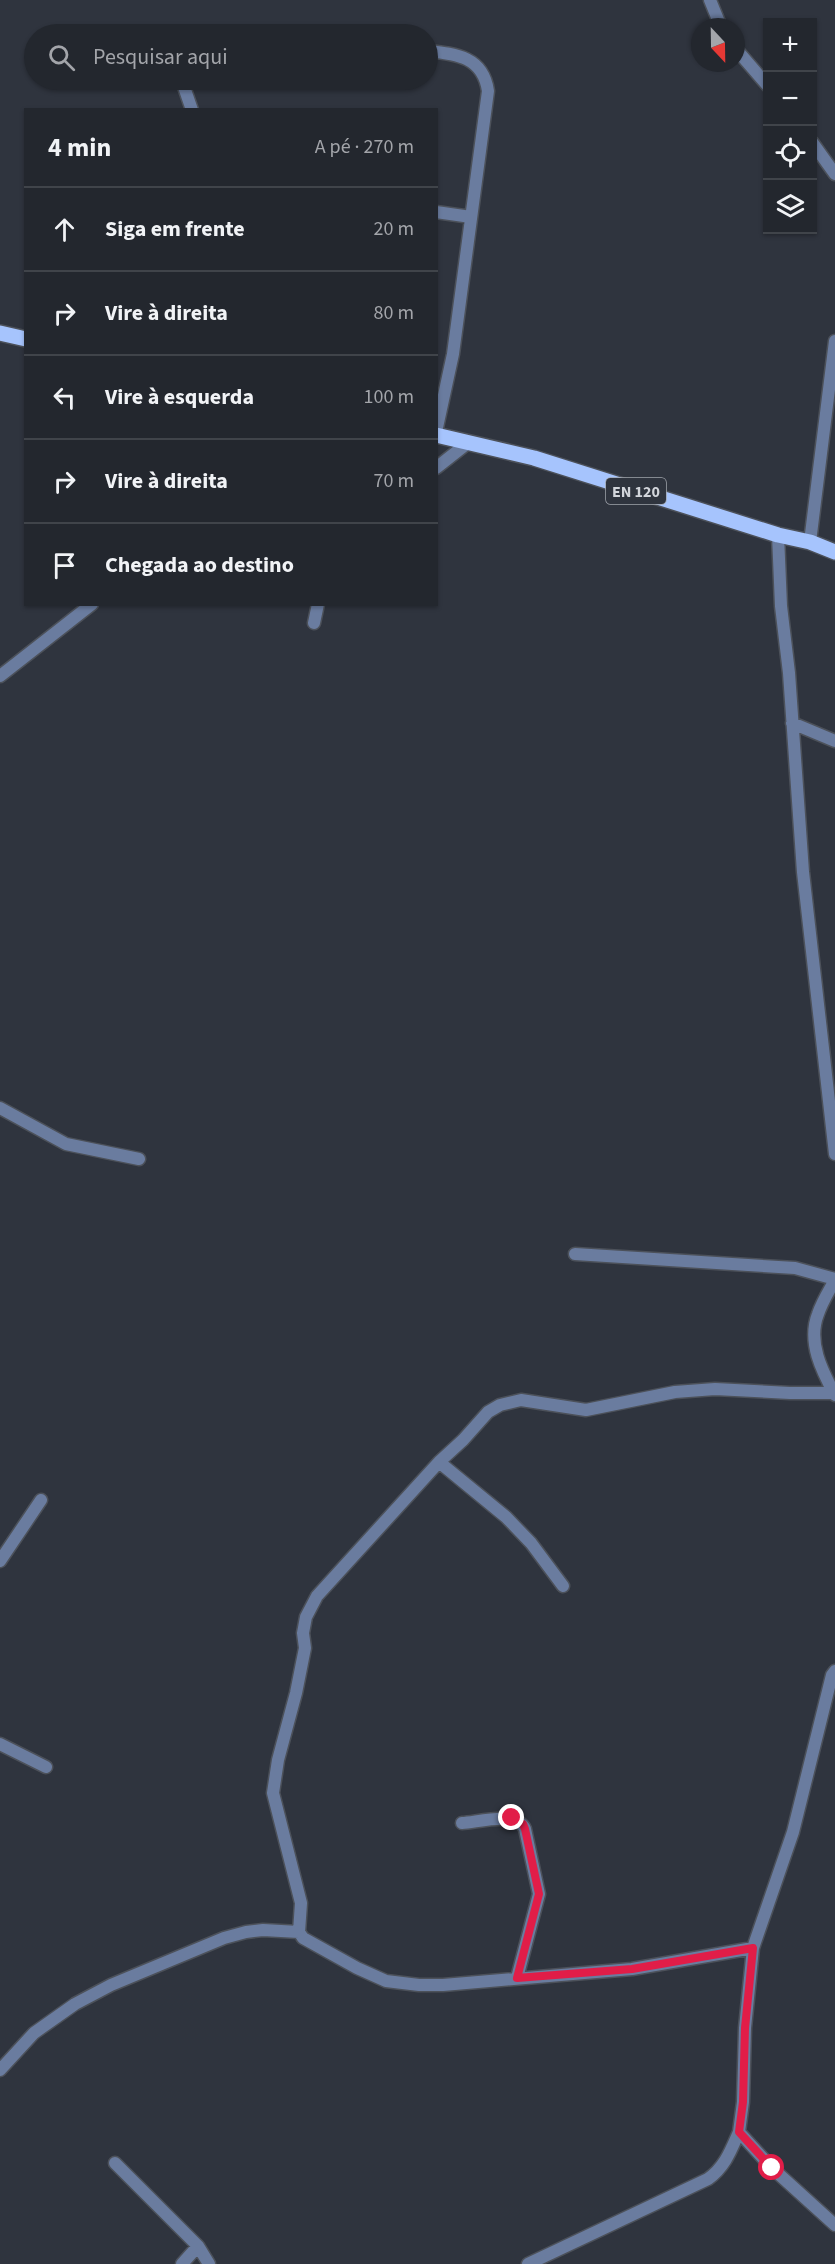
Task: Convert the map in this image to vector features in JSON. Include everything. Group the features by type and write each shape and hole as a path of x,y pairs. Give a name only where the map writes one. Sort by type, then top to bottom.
{"main road":[{"path":"0,333 24,339"},
{"name":"EN 120","path":"438,434 534,458 778,535 810,542 835,552"}],"street":[{"path":"710,0 717,18"},
{"path":"438,53 462,57 479,66 486,79 488,91 453,354 438,425"},
{"path":"745,59 763,80"},
{"path":"185,90 191,108"},
{"path":"817,148 835,174"},
{"path":"438,212 471,217"},
{"path":"810,542 835,341"},
{"path":"438,466 469,442"},
{"path":"778,535 781,606 803,872 830,1065 835,1154"},
{"path":"0,676 89,606"},
{"path":"314,623 318,606"},
{"path":"792,723 835,741"},
{"path":"0,1108 66,1144 139,1160"},
{"path":"575,1254 795,1268 835,1279 817,1316 814,1331 821,1370 835,1394"},
{"path":"299,1932 302,1902 273,1793 278,1760 296,1693 304,1647 303,1633 306,1617 317,1596 439,1461 463,1440 488,1412 500,1405 521,1400 586,1410 675,1392 715,1389 835,1394"},
{"path":"439,1461 506,1517 531,1543 563,1586"},
{"path":"0,1561 41,1500"},
{"path":"528,2264 708,2179 719,2171 726,2160 739,2132 743,2102 745,2028 753,1948 793,1832 832,1675 835,1671"},
{"path":"0,1744 45,1767"},
{"path":"462,1823 512,1818 523,1824 525,1829 539,1894 517,1978"},
{"path":"0,2070 34,2033 75,2004 111,1985 224,1938 246,1932 263,1930 299,1932 308,1942 386,1981 419,1985 632,1969 753,1948"},
{"path":"739,2132 772,2168 835,2225"},
{"path":"115,2163 198,2246 209,2264"},
{"path":"183,2264 198,2246"}],"route":[{"path":"512,1818 523,1824 525,1829 539,1894 517,1978 632,1969 753,1948 745,2028 743,2102 739,2132 772,2168"}]}
